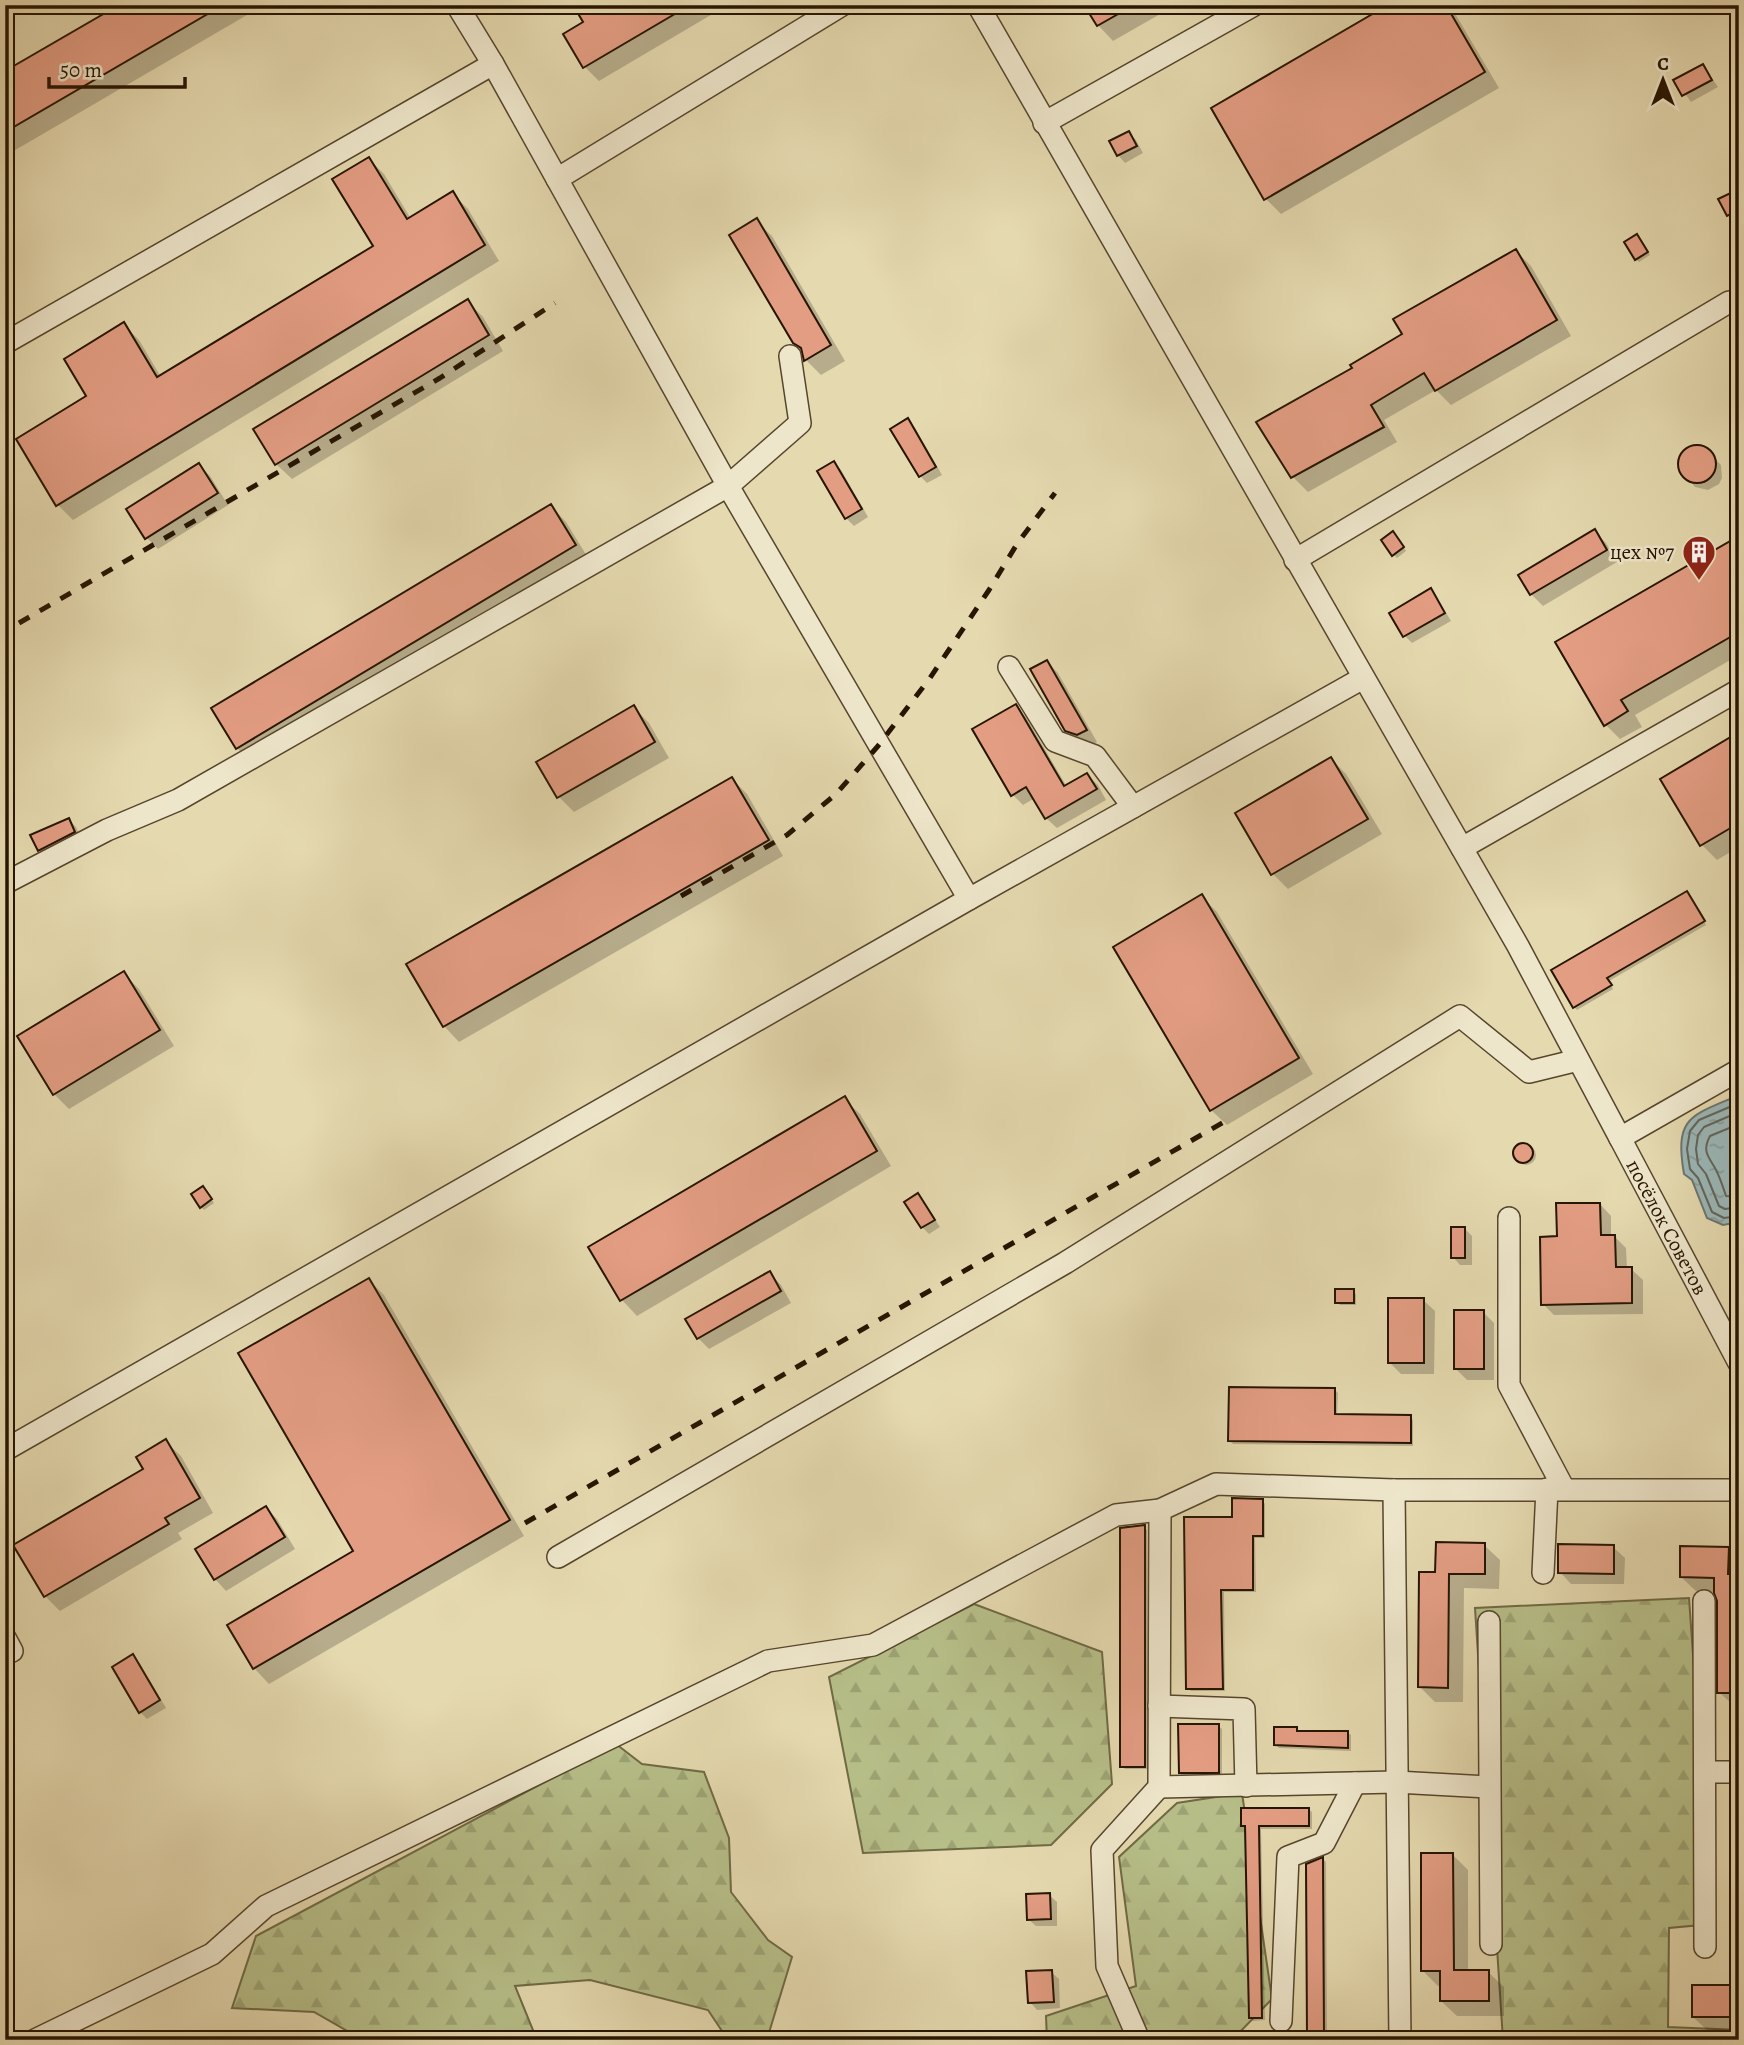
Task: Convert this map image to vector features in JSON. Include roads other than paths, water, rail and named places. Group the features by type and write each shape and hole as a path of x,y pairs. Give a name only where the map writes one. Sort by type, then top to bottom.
{"street":[{"path":"457,5 494,64 728,485 969,899"},
{"path":"558,179 842,5"},
{"path":"978,5 1518,946 1620,1138"},
{"path":"1044,122 1254,5"},
{"path":"5,344 494,64"},
{"path":"1295,560 1729,302"},
{"path":"5,883 107,830 178,800 728,485 800,423 790,356"},
{"path":"1009,667 1055,741 1096,756 1133,807"},
{"path":"5,1450 969,899 1363,678"},
{"path":"1461,848 1739,690"},
{"path":"558,1557 1065,1264 1460,1016 1529,1072 1578,1059"},
{"name":"посёлок Советов","path":"1739,1070 1620,1138 1739,1363"},
{"path":"1509,1218 1509,1385 1555,1489 1543,1573"},
{"path":"36,2040 212,1954 266,1906 768,1661 873,1645 1116,1515 1160,1510 1216,1484 1394,1490 1739,1490"},
{"path":"1394,1490 1400,2040"},
{"path":"1139,2040 1107,1966 1102,1850 1159,1787 1160,1510"},
{"path":"1704,1601 1705,1947"},
{"path":"1489,1622 1491,1944"},
{"path":"5,1638 12,1651 5,1654"},
{"path":"1159,1706 1244,1709 1246,1786"},
{"path":"1705,1772 1739,1772"},
{"path":"1159,1787 1396,1782 1488,1787"},
{"path":"1281,2021 1288,1857 1324,1843 1355,1783"}],"water":[{"path":"1739,1095 1739,1222 1723,1225 1707,1218 1692,1180 1684,1174 1682,1140 1684,1129 1698,1114"}],"railway":[{"path":"19,623 440,378 555,303"},
{"path":"681,896 787,835 836,794 878,746 930,678 1017,544 1055,493"},
{"path":"525,1523 1229,1119"}],"place":[{"name":"цех №7","path":"1699,582"}]}
